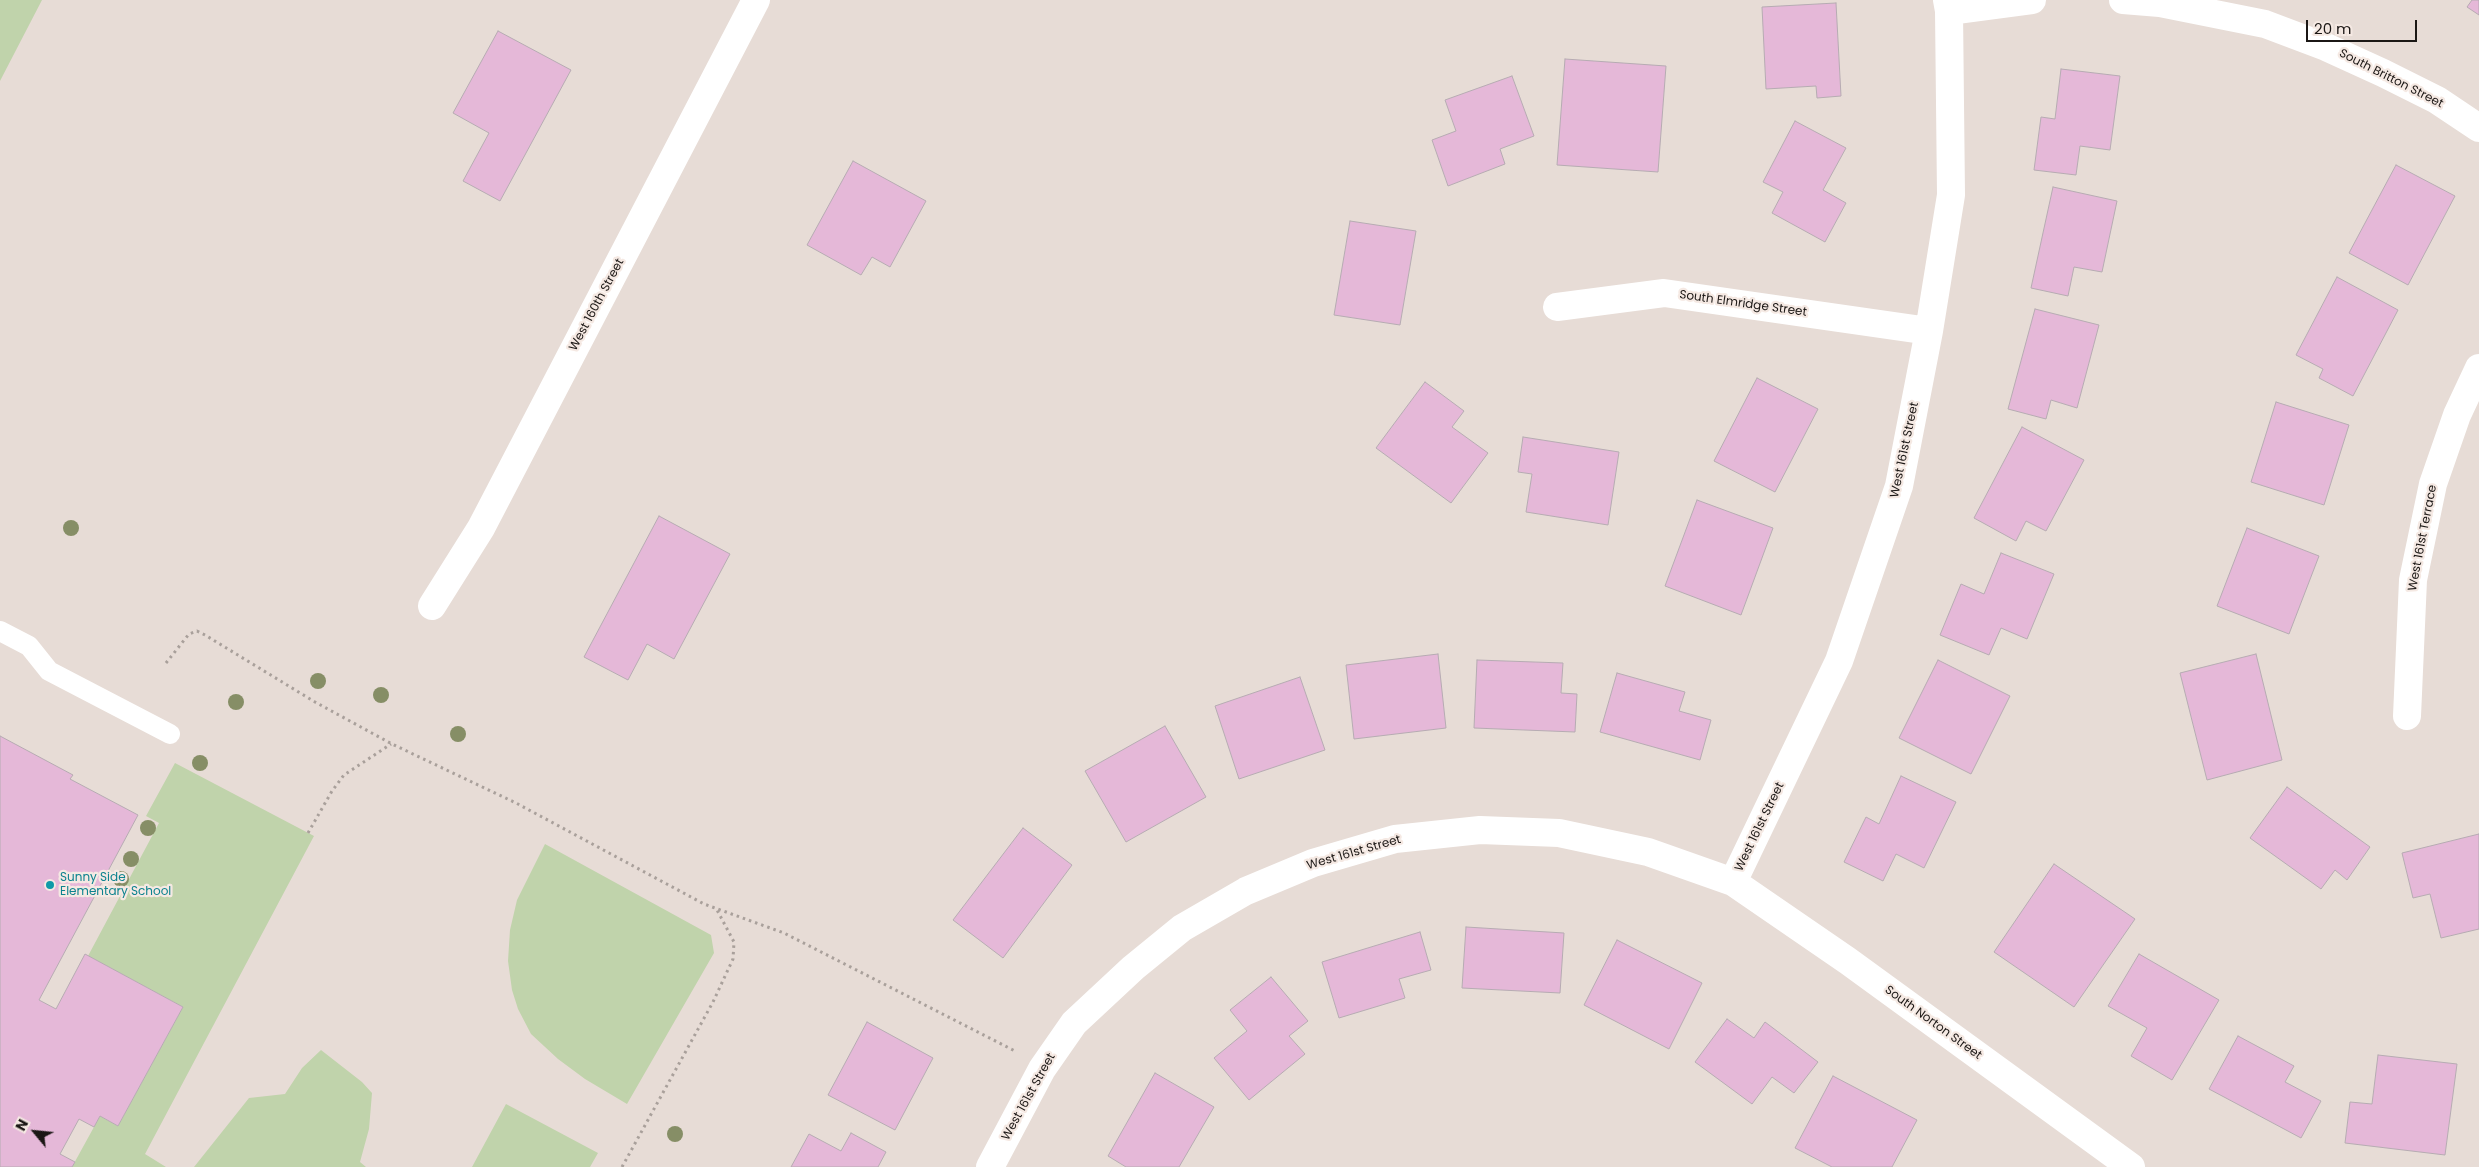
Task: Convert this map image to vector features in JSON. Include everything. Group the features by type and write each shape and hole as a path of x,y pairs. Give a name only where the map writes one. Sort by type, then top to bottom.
{"street":[{"name":"West 160th Street","path":"432,606 481,528 756,0"},
{"path":"1948,6 2032,0"},
{"name":"South Britton Street","path":"2123,0 2160,3 2265,24 2326,46 2383,73 2437,100 2479,128"},
{"name":"West 161st Street","path":"990,1167 1042,1069 1081,1016 1133,968 1182,928 1246,891 1314,863 1395,839 1480,830 1559,833 1648,852 1733,882 1842,651 1899,486 1929,331 1951,195 1948,6"},
{"name":"South Elmridge Street","path":"1557,307 1664,293 1929,331"},
{"name":"West 161st Terrace","path":"2407,716 2412,580 2433,484 2457,415 2479,368"},
{"name":"South Norton Street","path":"1733,882 1848,961 2131,1167"}],"lane":[{"path":"0,631 29,646 49,671 170,734"}],"path":[{"path":"166,663 189,634 197,631 315,702 392,744 516,803 704,904 784,933 1022,1055"},
{"path":"308,833 332,791 344,775 392,744"},
{"path":"622,1167 713,1002 733,959 734,942 722,923 716,908"}],"green space":[{"path":"0,0 42,0 0,81"},
{"path":"175,763 314,836 145,1154 166,1167 72,1167 100,1116 118,1126 183,1007 88,956 159,823 146,816"},
{"path":"545,844 711,935 714,953 627,1104 585,1079 558,1059 531,1034 518,1009 512,990 508,961 510,930 517,900"},
{"path":"321,1050 362,1082 372,1093 369,1129 360,1162 366,1167 194,1167 249,1098 285,1094 302,1068"},
{"path":"506,1104 598,1153 590,1167 472,1167"}],"building":[{"path":"2472,0 2479,0 2479,15 2467,7"},
{"path":"1836,3 1841,96 1817,98 1816,86 1766,89 1762,7"},
{"path":"498,31 571,70 500,201 463,181 489,133 453,113"},
{"path":"1565,59 1666,66 1658,172 1557,165"},
{"path":"2061,69 2120,76 2110,150 2080,146 2076,175 2034,170 2041,117 2055,119"},
{"path":"1512,76 1534,136 1500,149 1505,164 1448,186 1432,140 1456,131 1445,100"},
{"path":"1795,121 1846,148 1823,190 1846,203 1825,242 1772,213 1783,192 1763,182"},
{"path":"853,161 926,201 890,267 872,257 861,275 807,245"},
{"path":"2396,165 2455,196 2408,285 2349,253"},
{"path":"2053,187 2117,201 2102,272 2074,267 2068,296 2031,288"},
{"path":"1350,221 1416,231 1400,325 1334,315"},
{"path":"2337,277 2398,310 2353,396 2319,378 2323,369 2296,355"},
{"path":"2035,309 2099,325 2077,408 2051,400 2046,419 2008,409"},
{"path":"1757,378 1818,409 1775,492 1714,461"},
{"path":"1425,382 1464,411 1452,427 1488,453 1451,503 1376,448"},
{"path":"2276,402 2349,425 2324,505 2251,482"},
{"path":"2022,427 2084,460 2046,531 2026,521 2016,541 1974,518"},
{"path":"1523,437 1619,452 1608,525 1526,512 1532,474 1518,472"},
{"path":"1697,500 1773,528 1741,615 1665,586"},
{"path":"659,516 730,554 674,659 647,644 628,680 584,657"},
{"path":"2247,528 2319,556 2289,634 2217,606"},
{"path":"2001,553 2054,574 2027,639 2001,628 1989,655 1940,635 1961,584 1984,594"},
{"path":"1438,654 1446,728 1354,739 1346,665"},
{"path":"2256,654 2282,760 2207,780 2180,673"},
{"path":"1477,660 1563,663 1561,693 1577,694 1575,732 1474,728"},
{"path":"1938,660 2010,696 1971,774 1899,738"},
{"path":"1617,673 1685,692 1679,711 1711,720 1700,760 1600,732"},
{"path":"1300,677 1325,750 1239,779 1215,706"},
{"path":"1165,726 1206,797 1126,842 1085,771"},
{"name":"Sunny Side Elementary School","path":"0,736 73,775 70,779 138,815 39,1000 56,1009 85,954 183,1007 118,1126 100,1116 94,1127 79,1119 60,1154 75,1162 72,1167 0,1167"},
{"path":"1901,776 1956,802 1924,868 1896,854 1883,881 1844,862 1866,817 1879,824"},
{"path":"2287,787 2370,847 2347,880 2335,870 2321,889 2250,838"},
{"path":"1023,828 1072,865 1003,958 953,920"},
{"path":"2479,834 2479,929 2441,938 2430,894 2413,898 2402,853"},
{"path":"2054,864 2135,919 2074,1007 1994,952"},
{"path":"1466,927 1564,933 1560,993 1462,988"},
{"path":"1420,932 1431,970 1399,979 1405,998 1339,1018 1322,962"},
{"path":"1617,940 1702,983 1669,1049 1584,1005"},
{"path":"2139,954 2219,1000 2172,1080 2131,1056 2147,1028 2108,1006"},
{"path":"1271,977 1308,1021 1289,1036 1305,1054 1249,1100 1214,1058 1247,1031 1230,1010"},
{"path":"1727,1019 1754,1038 1765,1022 1818,1062 1794,1093 1772,1077 1752,1104 1695,1062"},
{"path":"867,1022 933,1058 895,1130 828,1095"},
{"path":"2238,1036 2294,1066 2285,1082 2321,1101 2301,1138 2209,1089"},
{"path":"2378,1055 2457,1064 2445,1155 2345,1143 2350,1102 2372,1104"},
{"path":"1155,1073 1214,1107 1179,1167 1126,1167 1108,1156"},
{"path":"1833,1076 1917,1120 1892,1167 1832,1167 1795,1148"},
{"path":"851,1133 886,1152 878,1167 791,1167 809,1134 841,1151"}],"place":[{"name":"Sunny Side Elementary School","path":"50,885"}]}
